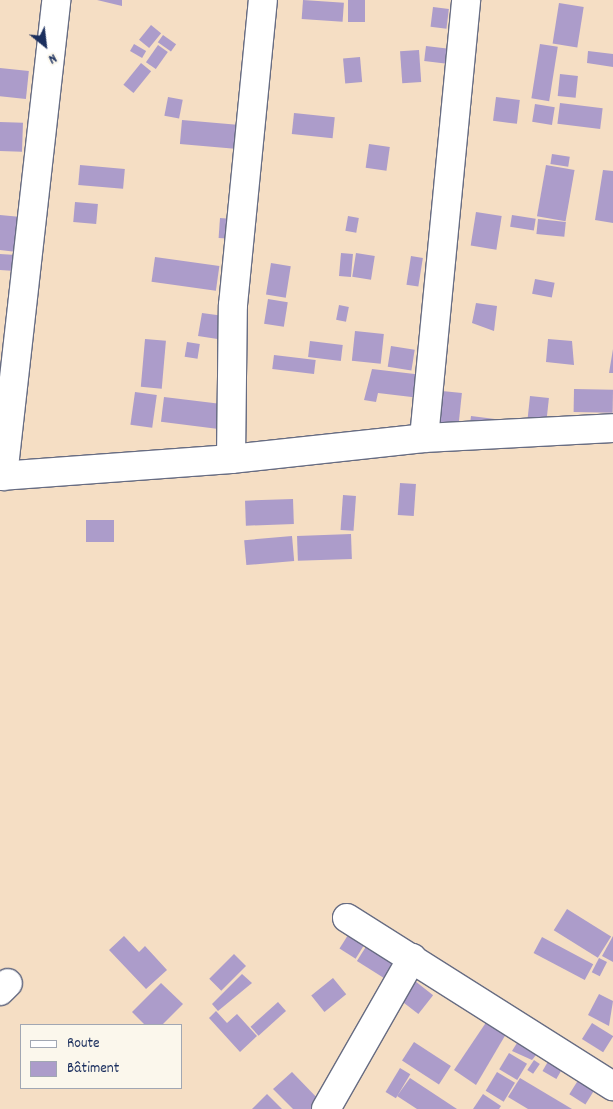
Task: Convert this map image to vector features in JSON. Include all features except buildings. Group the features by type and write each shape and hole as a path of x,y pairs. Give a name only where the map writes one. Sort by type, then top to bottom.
{"street":[{"path":"56,0 2,476 231,459 424,438 613,428"},
{"path":"231,459 233,306 263,0"},
{"path":"424,438 466,0"},
{"path":"347,918 613,1086"},
{"path":"326,1109 412,958"}]}
